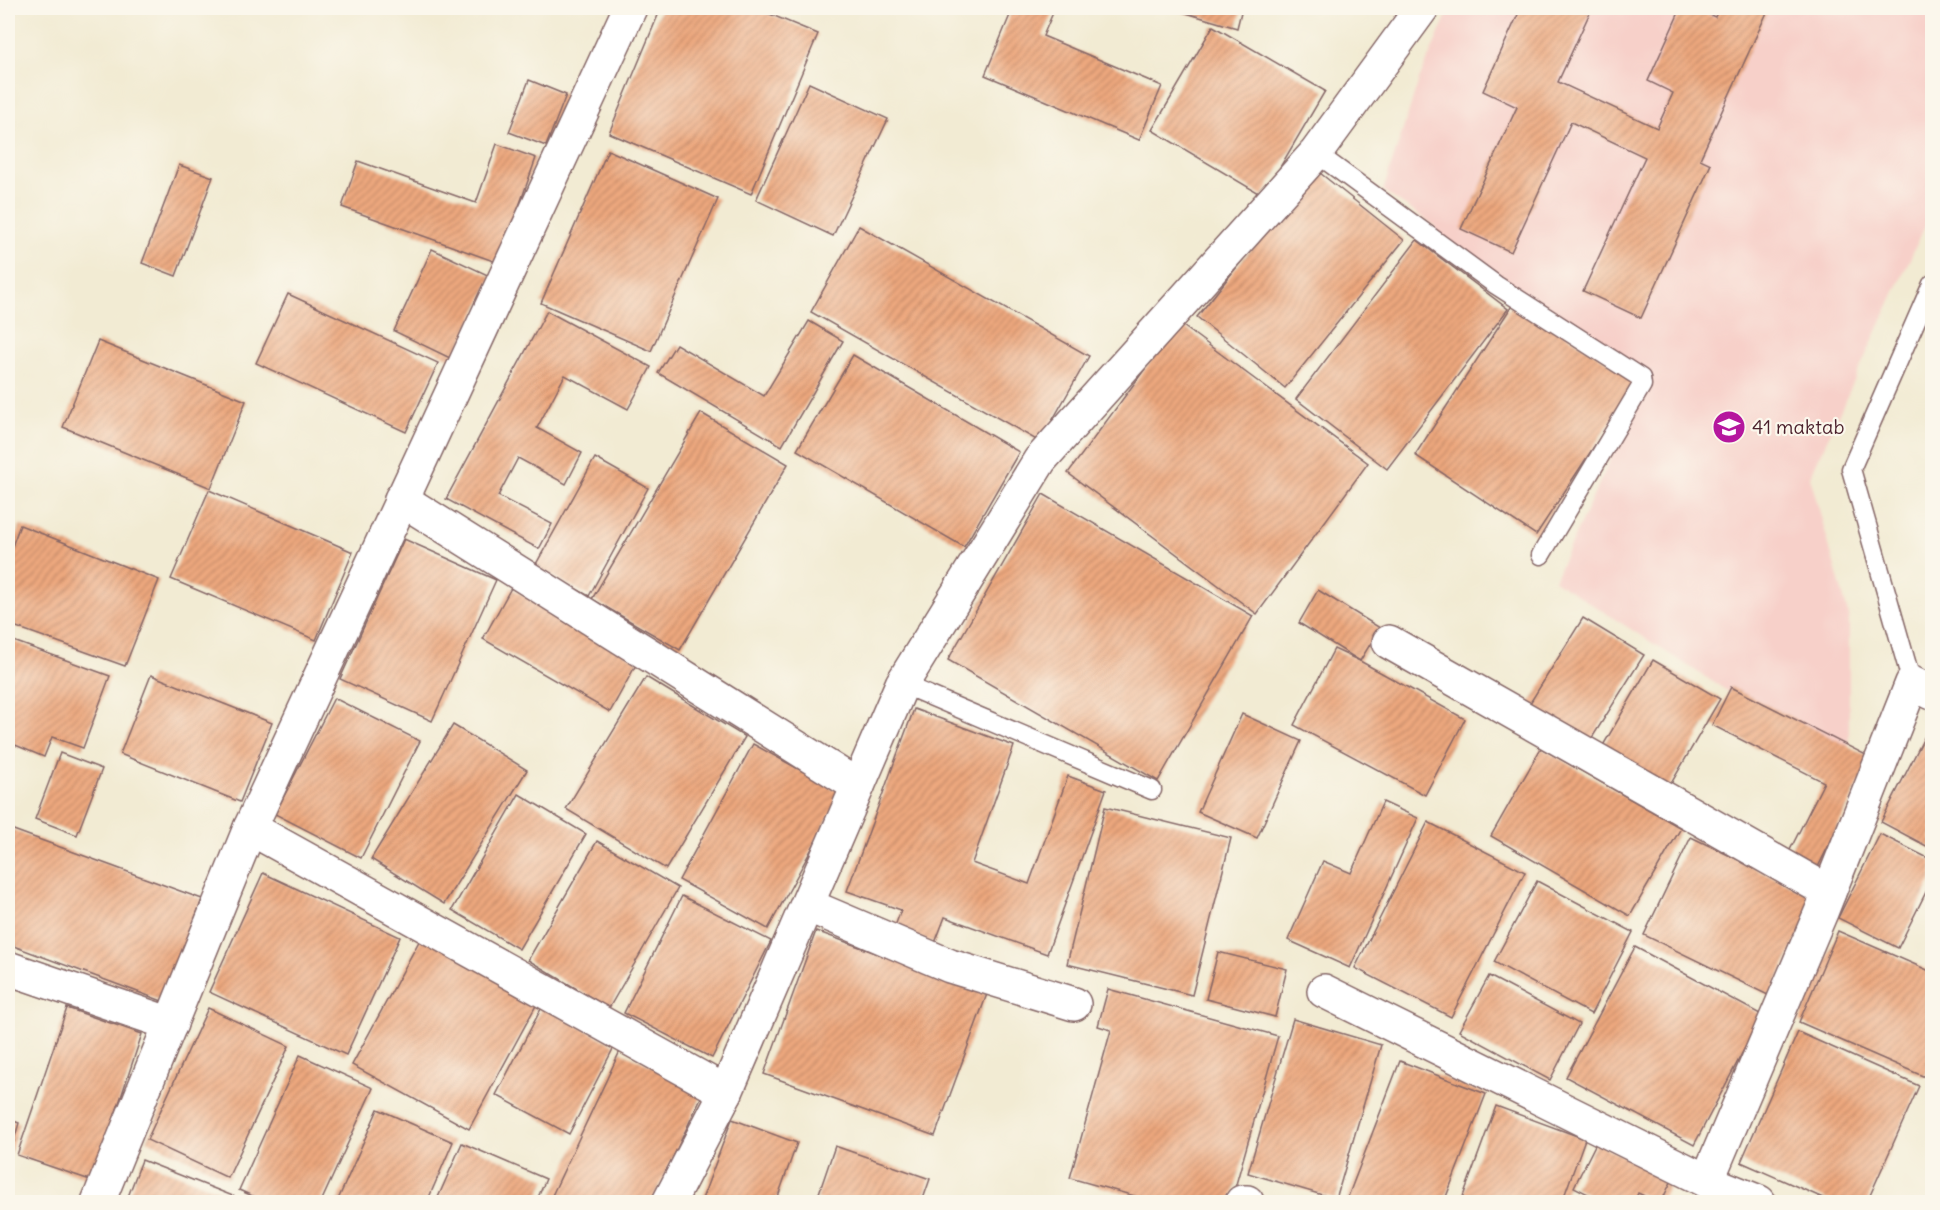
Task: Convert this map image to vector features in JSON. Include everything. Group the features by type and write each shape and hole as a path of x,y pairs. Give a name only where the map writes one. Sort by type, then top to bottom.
{"street":[{"path":"98,1203 250,828 630,8"},
{"path":"669,1203 726,1092 902,684 1040,460 1316,153 1422,8"},
{"path":"401,499 858,786"},
{"path":"1389,642 1829,892"},
{"path":"1714,1190 1829,892 1922,688"},
{"path":"250,828 726,1092"},
{"path":"807,905 950,966 1074,1004"},
{"path":"8,968 171,1024"},
{"path":"1324,991 1714,1190 1759,1203"},
{"path":"1242,1203 1247,1203"}],"lane":[{"path":"1316,153 1496,285 1641,378 1642,385 1541,555"},
{"path":"1922,688 1851,469 1932,284"},
{"path":"902,684 1152,790"}],"shaded area":[{"name":"41 maktab","path":"1450,8 1932,8 1932,211 1810,477 1849,617 1849,769 1554,580 1649,377 1430,235 1435,226 1383,191 1419,80"}],"building":[{"path":"661,8 755,8 818,34 751,194 609,133"},
{"path":"1013,8 1055,8 1043,36 1162,86 1139,140 985,75"},
{"path":"1169,8 1242,8 1237,28"},
{"path":"1521,8 1592,8 1558,82 1657,128 1673,93 1648,81 1681,8 1694,8 1715,17 1719,8 1769,8 1700,159 1711,164 1641,318 1583,291 1645,157 1571,122 1511,252 1461,229 1517,107 1483,91"},
{"path":"1213,26 1325,91 1263,196 1152,130"},
{"path":"529,80 566,95 546,146 509,132"},
{"path":"809,83 888,119 833,236 756,200"},
{"path":"497,144 536,158 499,263 342,207 358,161 476,203"},
{"path":"608,150 718,199 651,351 541,303"},
{"path":"179,165 213,177 176,276 142,263"},
{"path":"1315,169 1404,240 1285,388 1197,317"},
{"path":"859,226 1089,356 1040,442 811,312"},
{"path":"1417,240 1508,309 1387,469 1296,399"},
{"path":"432,249 492,277 454,360 394,331"},
{"path":"288,294 438,363 406,432 256,363"},
{"path":"1515,301 1637,381 1536,535 1415,455"},
{"path":"547,311 651,367 628,409 565,375 537,428 582,453 566,484 518,458 498,496 552,524 539,549 446,499"},
{"path":"809,321 843,341 782,446 658,373 676,344 764,396"},
{"path":"1179,323 1368,463 1257,614 1068,473"},
{"path":"98,341 246,401 211,488 63,427"},
{"path":"853,355 1019,452 964,547 797,450"},
{"path":"701,413 788,464 680,650 592,599"},
{"path":"595,458 648,488 589,596 535,566"},
{"path":"209,490 353,552 316,640 171,579"},
{"path":"1043,494 1253,616 1158,781 948,660"},
{"path":"20,525 159,580 125,666 8,624 8,557"},
{"path":"404,539 496,580 432,721 340,679"},
{"path":"511,588 638,661 610,712 483,639"},
{"path":"1318,590 1380,628 1360,661 1299,623"},
{"path":"1583,618 1644,655 1585,749 1525,711"},
{"path":"8,639 110,676 83,748 52,737 44,757 8,742"},
{"path":"1334,649 1465,719 1425,795 1294,725"},
{"path":"1653,660 1720,699 1665,794 1598,754"},
{"path":"151,675 272,723 240,802 120,754"},
{"path":"646,677 745,737 666,869 566,809"},
{"path":"1731,687 1872,758 1814,875 1785,860 1824,782 1712,725"},
{"path":"334,698 420,741 361,858 275,814"},
{"path":"914,709 1014,746 972,863 1029,884 1068,776 1106,790 1047,954 945,917 935,943 894,929 901,910 847,891"},
{"path":"1242,714 1301,741 1257,838 1198,812"},
{"path":"1932,722 1932,849 1881,822"},
{"path":"453,725 527,770 444,904 371,859"},
{"path":"753,744 842,793 768,929 679,880"},
{"path":"1541,748 1681,828 1630,916 1491,836"},
{"path":"60,753 102,769 77,835 35,819"},
{"path":"519,794 586,834 519,949 452,910"},
{"path":"1383,802 1418,818 1350,968 1288,940 1323,861 1351,873"},
{"path":"1105,807 1231,838 1192,995 1067,964"},
{"path":"1428,822 1525,872 1451,1017 1355,968"},
{"path":"8,828 202,899 165,1002 8,944"},
{"path":"1880,834 1932,860 1932,880 1898,948 1838,918"},
{"path":"1691,837 1817,898 1770,996 1644,935"},
{"path":"597,841 678,888 609,1008 528,960"},
{"path":"263,873 400,937 346,1055 209,992"},
{"path":"1537,881 1633,932 1591,1014 1494,962"},
{"path":"682,896 771,941 712,1058 624,1013"},
{"path":"816,931 987,994 935,1136 764,1074"},
{"path":"1838,931 1932,972 1932,1060 1925,1077 1799,1022"},
{"path":"423,934 540,998 469,1129 352,1065"},
{"path":"1635,947 1762,1015 1694,1145 1566,1077"},
{"path":"1218,952 1287,969 1275,1017 1206,999"},
{"path":"1489,976 1579,1024 1550,1080 1459,1031"},
{"path":"1108,989 1278,1036 1231,1202 1156,1202 1070,1178 1111,1030 1098,1026"},
{"path":"542,1007 615,1045 569,1134 496,1095"},
{"path":"67,1008 142,1034 93,1181 17,1155"},
{"path":"208,1008 289,1046 228,1178 147,1140"},
{"path":"1293,1019 1381,1045 1336,1199 1248,1173"},
{"path":"1798,1032 1919,1086 1867,1202 1832,1202 1741,1162"},
{"path":"620,1051 704,1091 652,1202 549,1202"},
{"path":"300,1055 373,1088 321,1202 266,1202 239,1190"},
{"path":"1400,1061 1486,1094 1444,1202 1346,1202"},
{"path":"1496,1106 1585,1139 1562,1202 1461,1202"},
{"path":"378,1109 453,1142 427,1202 337,1202"},
{"path":"8,1119 19,1123 8,1161"},
{"path":"732,1119 797,1143 776,1202 701,1202"},
{"path":"462,1143 546,1179 536,1202 436,1202"},
{"path":"1596,1143 1672,1180 1661,1202 1638,1193 1634,1202 1594,1202 1596,1198 1574,1187"},
{"path":"835,1146 930,1179 922,1202 826,1202 817,1199"},
{"path":"142,1160 248,1202 126,1202"}],"place":[{"name":"41 maktab","path":"1729,427"}]}
